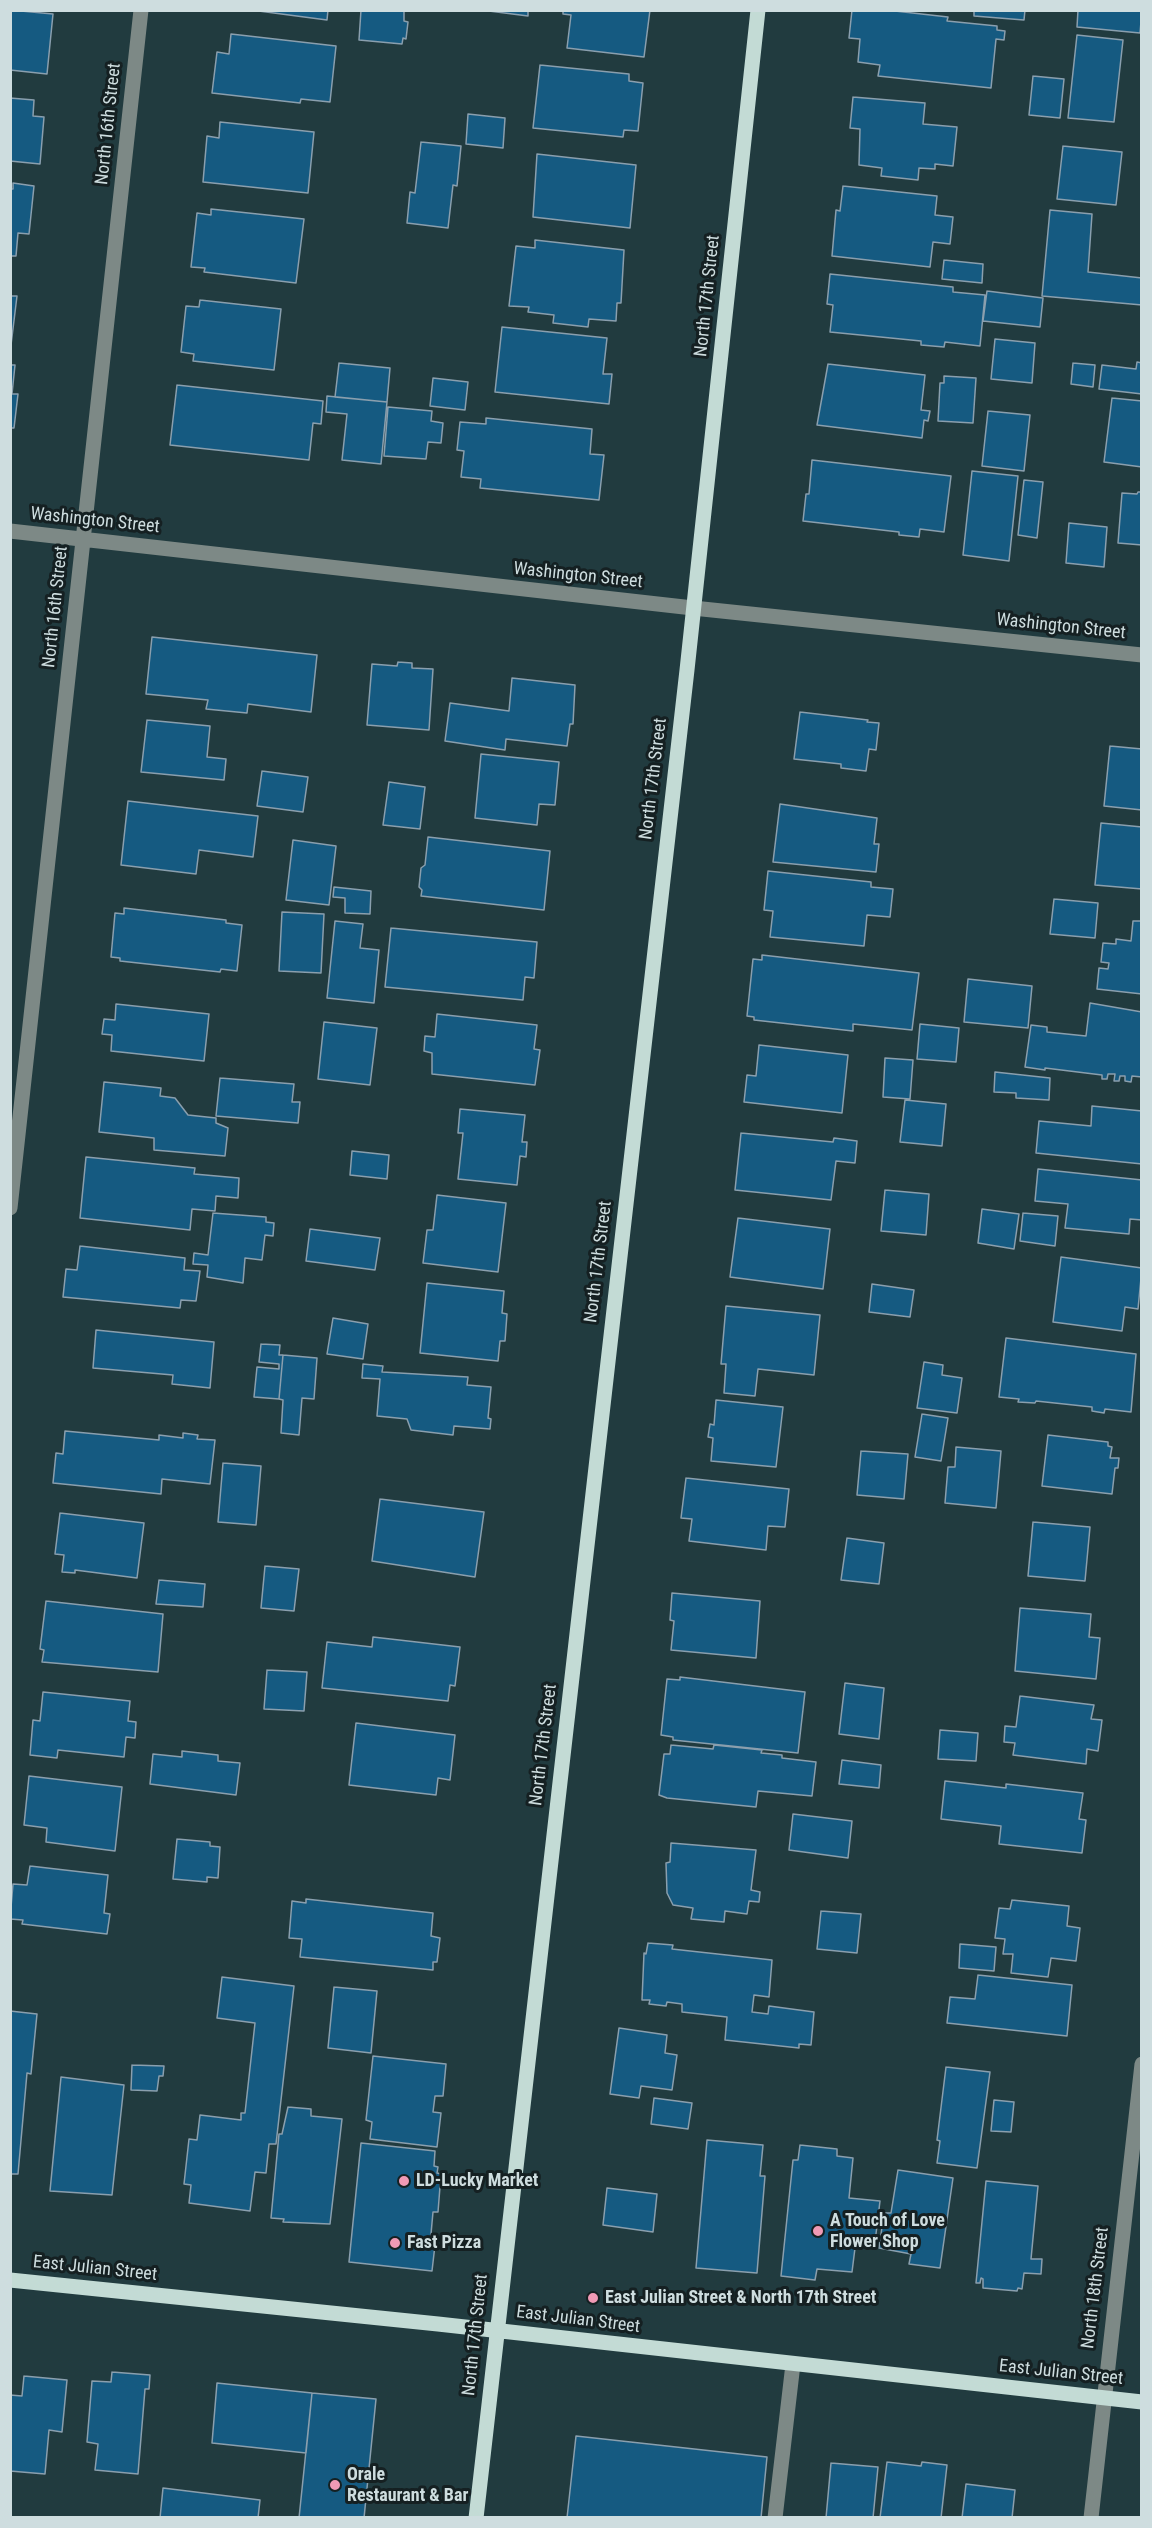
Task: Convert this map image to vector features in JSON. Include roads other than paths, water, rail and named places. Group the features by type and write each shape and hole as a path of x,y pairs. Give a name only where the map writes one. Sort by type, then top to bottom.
{"main road":[{"name":"North 17th Street","path":"476,2517 693,608 758,10"},
{"name":"East Julian Street","path":"10,2280 1142,2402"}],"street":[{"name":"North 16th Street","path":"10,1208 141,10"},
{"name":"Washington Street","path":"10,531 693,608 1142,655"},
{"name":"North 18th Street","path":"1090,2517 1142,2064"},
{"path":"775,2517 793,2364"}],"place":[{"name":"LD-Lucky Market","path":"404,2181"},
{"name":"A Touch of Love Flower Shop","path":"818,2231"},
{"name":"Fast Pizza","path":"395,2243"},
{"name":"East Julian Street & North 17th Street","path":"593,2298"},
{"name":"Orale Restaurant & Bar","path":"335,2485"}]}
